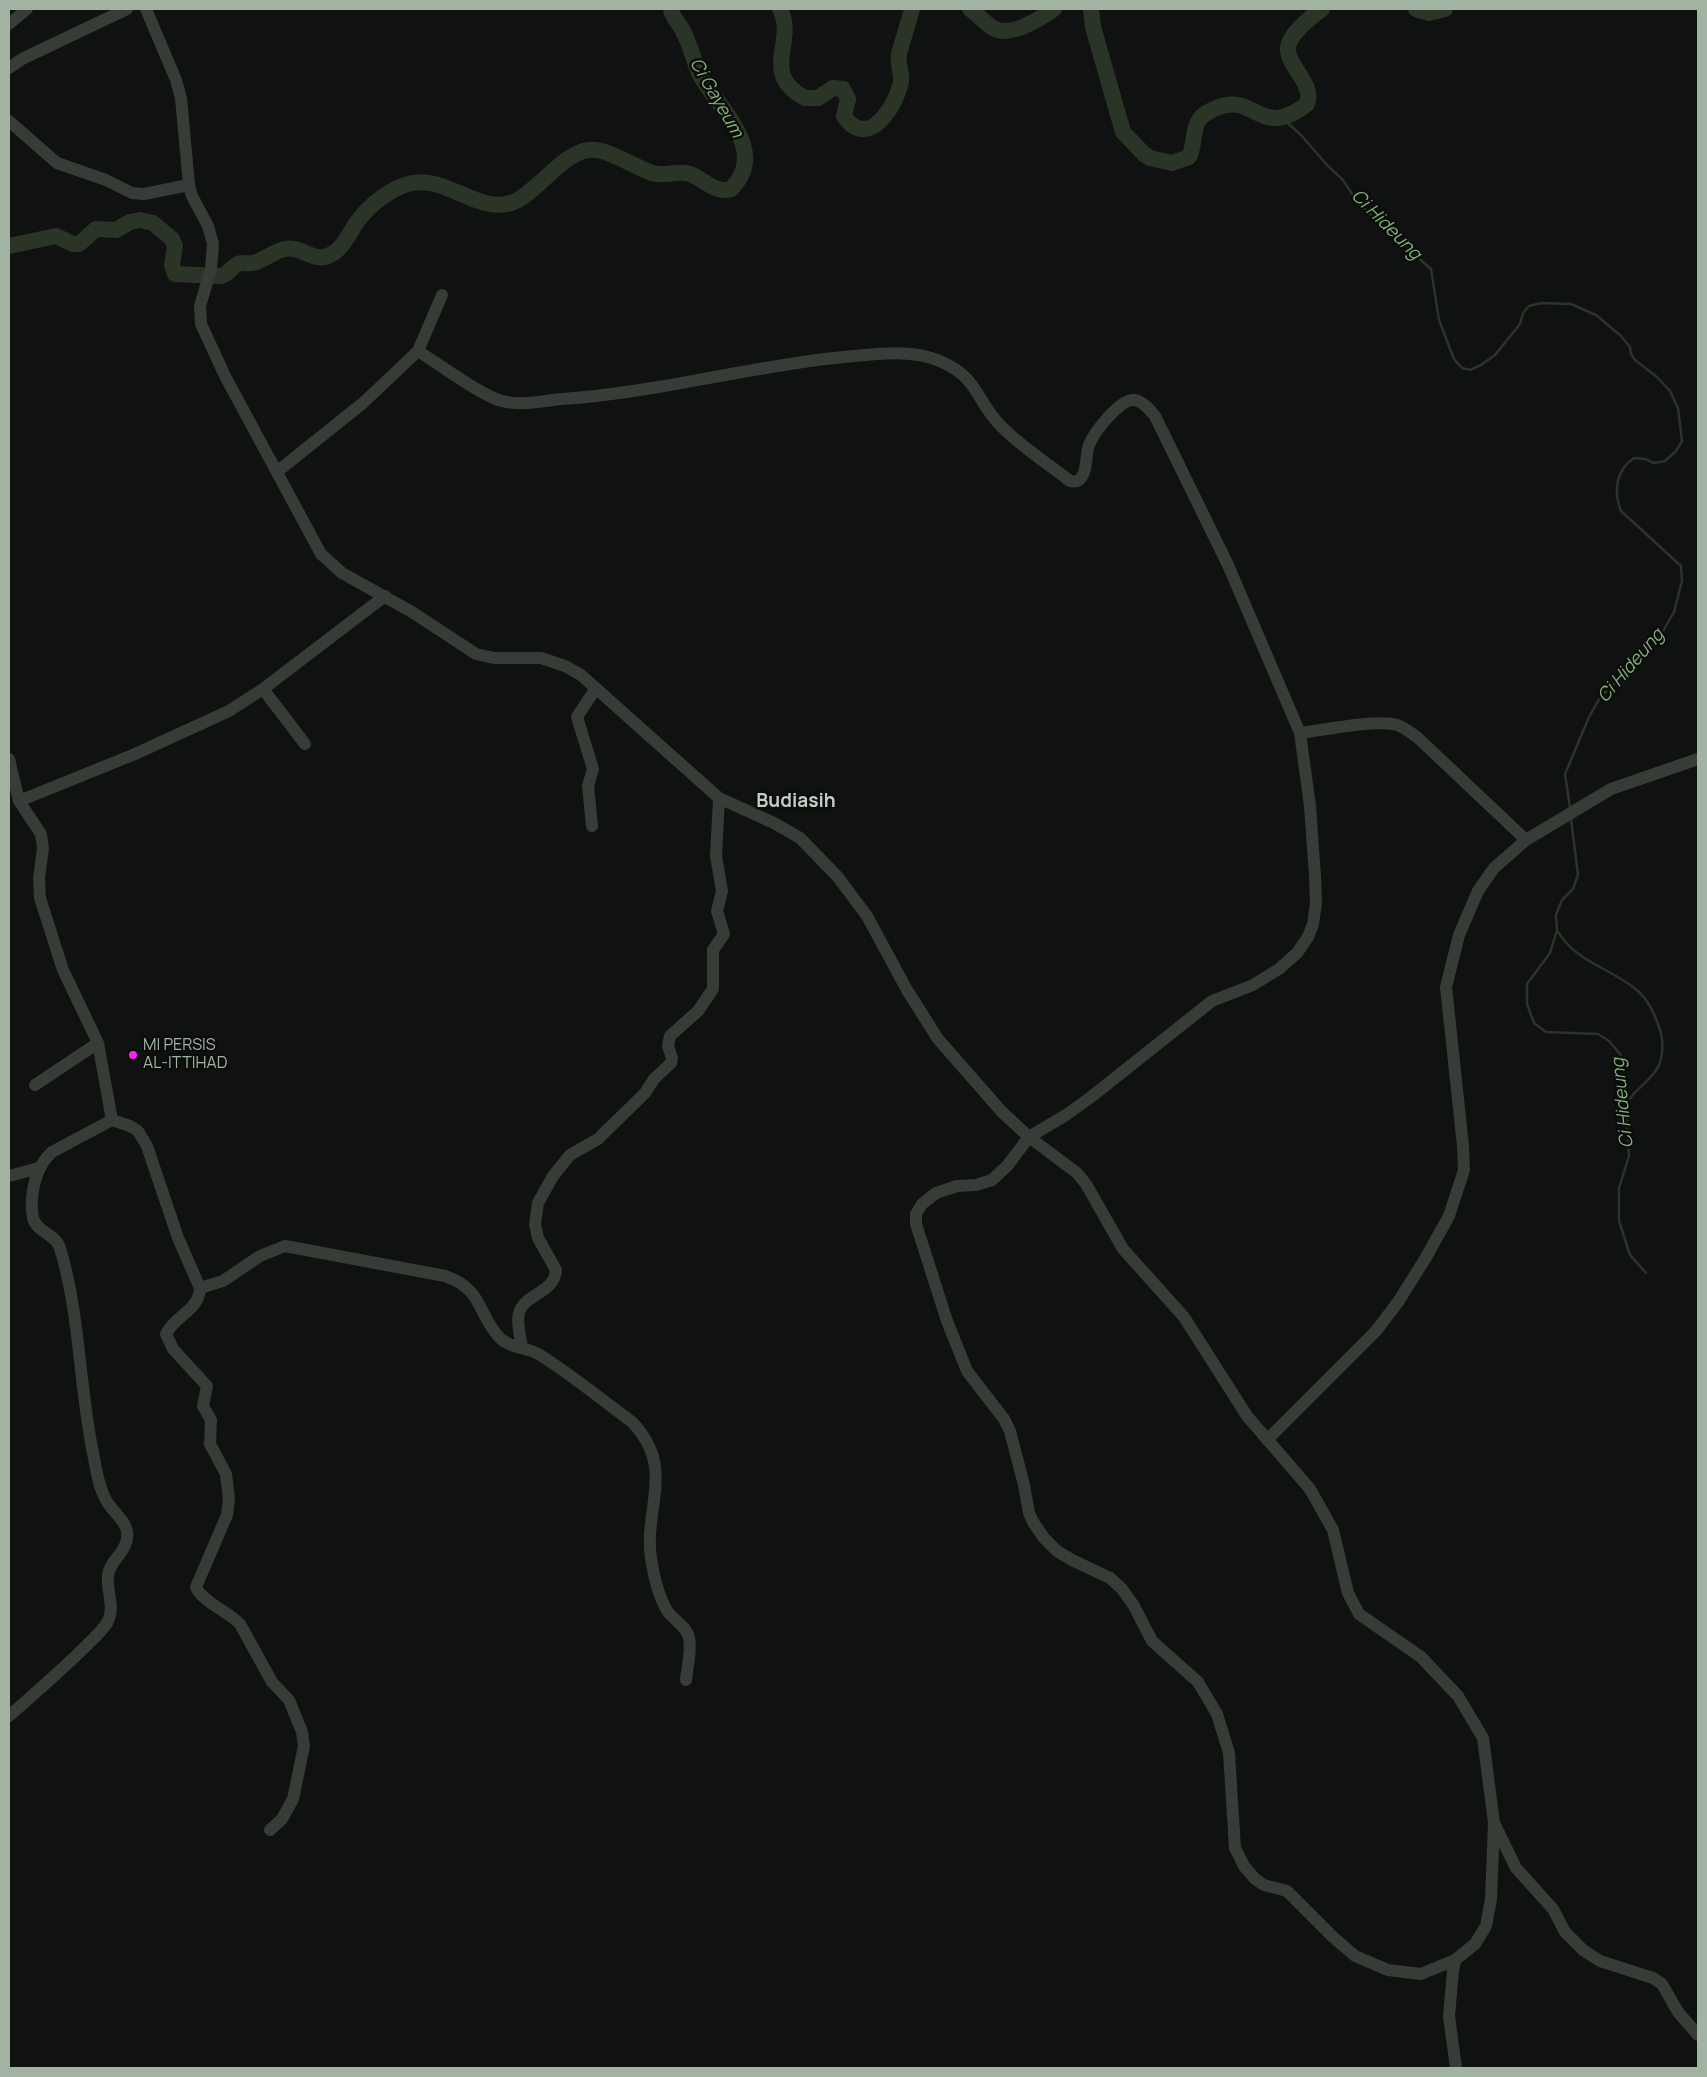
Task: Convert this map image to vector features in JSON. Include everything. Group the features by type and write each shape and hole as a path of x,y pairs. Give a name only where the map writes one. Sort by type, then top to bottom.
{"street":[{"path":"9,24 27,9"},
{"path":"9,68 22,58 127,9"},
{"path":"146,9 176,80 181,98 189,185 211,236 213,255 211,269 199,315 205,334 225,376 278,471 313,540 328,562 342,573 385,596 476,654 494,658 541,658 553,661 581,675 719,798 774,823 800,838 837,876 867,916 907,990 938,1039 980,1089 1028,1137 1055,1154 1086,1184 1116,1239 1184,1317 1235,1400 1310,1489 1329,1523 1353,1606 1366,1621 1421,1657 1435,1669 1458,1696 1483,1738 1486,1749 1494,1823 1491,1900 1486,1926 1475,1944 1455,1960 1421,1974 1388,1970 1355,1956 1333,1937 1287,1890 1264,1884 1255,1879 1244,1866 1235,1848 1229,1753 1217,1714 1198,1682 1152,1641 1134,1606 1116,1583 1093,1568 1072,1560 1057,1551 1033,1522 1028,1513 1024,1485 1010,1431 1004,1419 967,1371 947,1322 916,1224 916,1214 922,1204 936,1194 957,1186 976,1185 992,1180 1007,1166 1028,1137 1079,1106 1212,1001 1253,985 1279,970 1297,953 1308,937 1314,917 1315,885 1310,806 1300,733 1228,565 1162,427 1148,407 1134,400 1127,401 1106,420 1089,445 1081,478 1074,482 1070,481 1002,427 990,413 966,377 940,361 916,355 882,353 779,364 593,397 513,402 501,401 489,395 418,351"},
{"path":"9,121 57,163 106,180 132,192 144,194 189,185"},
{"path":"278,471 362,403 418,351 442,296"},
{"path":"19,801 188,731 229,711 263,689 385,596"},
{"path":"592,826 588,786 592,769 577,717 596,688"},
{"path":"263,689 305,744"},
{"path":"1300,733 1375,724 1396,724 1417,737 1526,840"},
{"path":"9,759 19,801 41,834 43,848 38,887 43,909 63,970 98,1044 112,1120"},
{"path":"1267,1440 1376,1331 1426,1259 1449,1216 1464,1170 1446,987 1459,935 1478,891 1494,868 1526,840 1611,788 1698,759"},
{"path":"522,1348 518,1315 520,1309 549,1287 556,1276 556,1270 538,1238 535,1224 538,1204 553,1176 570,1155 598,1139 646,1093 654,1079 671,1063 672,1058 668,1046 670,1036 698,1011 713,989 713,950 724,934 717,911 722,891 716,856 719,798"},
{"path":"35,1085 98,1044"},
{"path":"9,1716 75,1657 107,1623 111,1610 108,1574 122,1554 127,1534 126,1528 103,1494 93,1453 72,1301 59,1245 34,1221 33,1198 39,1168 52,1152 112,1120 130,1126 138,1132 147,1146 178,1238 200,1288 195,1304 166,1334 173,1349 206,1386 203,1406 211,1420 210,1444 224,1467 228,1482 227,1515 196,1587 199,1593 240,1624 272,1682 289,1700 302,1732 304,1746 293,1799 282,1819 270,1830"},
{"path":"9,1176 39,1168"},
{"path":"200,1288 223,1281 260,1256 285,1246 456,1279 473,1294 501,1339 509,1345 540,1355 632,1422 645,1435 650,1445 657,1471 650,1538 652,1564 666,1610 684,1629 689,1639 686,1680"},
{"path":"1494,1823 1516,1868 1553,1909 1565,1932 1583,1950 1600,1961 1653,1978 1662,1984 1678,2012 1698,2034"},
{"path":"1455,1960 1449,2016 1456,2068"}],"waterway":[{"name":"Ci Gayeum","path":"9,246 56,236 73,244 79,244 96,229 116,230 130,222 140,220 153,223 172,239 175,246 172,265 175,274 220,276 238,264 253,263 285,249 298,250 315,257 328,256 342,246 357,222 368,209 389,193 404,185 425,182 486,203 498,205 511,203 530,192 569,158 589,150 613,155 652,173 690,174 715,188 731,189 742,175 745,160 743,145 737,130 700,75 685,34 671,9"},
{"name":"Ci Gayeum","path":"780,9 785,33 781,68 784,78 791,89 805,98 818,98 833,88 843,89 848,99 844,116 853,126 862,129 872,127 880,121 894,102 901,81 899,54 912,9"},
{"name":"Ci Gayeum","path":"970,9 992,27 1002,31 1018,29 1054,9"},
{"name":"Ci Gayeum","path":"1091,9 1093,27 1123,132 1150,158 1172,163 1189,157 1195,129 1199,120 1203,115 1214,109 1234,104 1248,108 1261,115 1276,118 1293,113 1307,104 1308,95 1306,87 1292,63 1288,47 1297,30 1322,9"},
{"name":"Ci Gayeum","path":"1416,9 1429,13 1445,9"},
{"name":"Ci Hideung","path":"1282,118 1301,135 1343,180 1356,200 1431,269 1439,320 1454,359 1462,368 1470,370 1495,355 1520,324 1523,313 1529,306 1541,303 1571,304 1596,315 1621,336 1630,347 1631,354 1635,360 1657,377 1670,391 1678,408 1682,441 1676,451 1665,461 1654,463 1645,459 1634,458 1623,469 1617,489 1621,511 1681,566 1682,581 1674,612 1658,640 1640,661 1601,696 1589,717 1565,774 1570,808"},
{"name":"Ci Hideung","path":"1571,819 1578,875 1573,889 1562,900 1556,915 1557,930 1550,953 1527,984 1527,1004 1534,1023 1546,1032 1598,1034 1609,1041 1620,1054 1624,1068 1622,1087 1626,1105 1629,1156 1619,1188 1619,1221 1630,1255 1646,1273"},
{"path":"1557,930 1565,941 1584,958 1618,977 1639,992 1653,1011 1661,1034 1662,1055 1656,1071 1634,1093 1627,1103"}],"place":[{"name":"MI PERSIS AL-ITTIHAD","path":"133,1055"}],"district":[{"name":"Budiasih","path":"796,802"}]}
